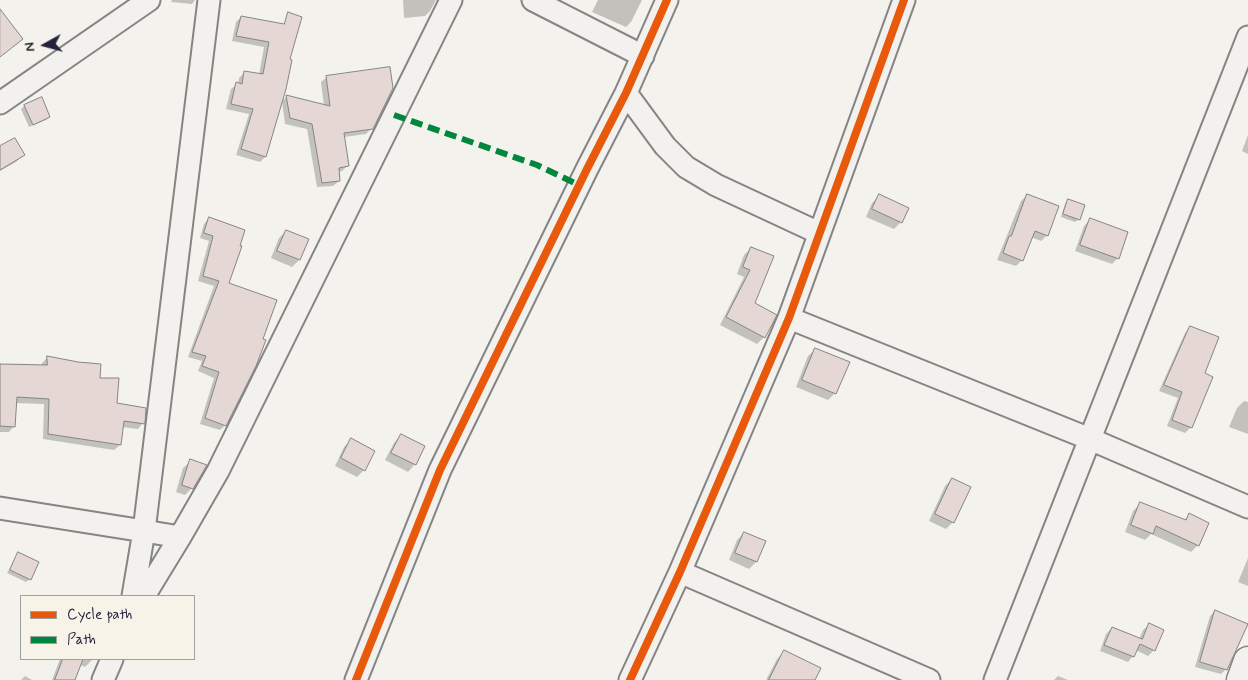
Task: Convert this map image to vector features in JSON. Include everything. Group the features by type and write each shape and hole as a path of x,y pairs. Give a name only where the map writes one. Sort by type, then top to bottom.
{"street":[{"path":"0,104 149,0"},
{"path":"133,595 144,531 209,0"},
{"path":"145,595 218,470 451,0"},
{"path":"532,0 643,56"},
{"path":"356,680 440,470 626,93 667,0"},
{"path":"630,680 680,572 789,318 904,0"},
{"path":"995,680 1248,37"},
{"path":"626,93 666,146 686,167 716,185 819,233"},
{"path":"789,318 1090,439 1248,507"},
{"path":"0,508 180,537"},
{"path":"680,572 929,680"},
{"path":"103,680 112,660"},
{"path":"1240,680 1248,662"}],"building":[{"path":"0,9 23,39 0,57"},
{"path":"288,12 302,17 290,59 292,60 286,89 266,157 241,149 253,109 231,104 236,82 242,84 244,71 263,74 269,42 236,36 241,16 284,24"},
{"path":"390,67 393,88 373,129 344,133 349,166 339,168 340,181 322,183 312,124 290,118 286,95 330,106 326,76"},
{"path":"42,97 50,117 33,125 24,105"},
{"path":"15,138 25,155 0,170 0,146"},
{"path":"879,194 909,208 902,223 872,209"},
{"path":"1027,194 1059,206 1048,236 1035,231 1023,261 1003,253"},
{"path":"1068,199 1085,205 1080,220 1063,214"},
{"path":"209,217 245,230 240,246 242,246 229,283 277,300 263,339 266,340 256,366 226,426 205,418 219,372 202,366 206,356 192,352 219,281 203,276 213,236 204,233"},
{"path":"1090,218 1128,232 1119,259 1080,245"},
{"path":"286,230 309,239 300,260 277,251"},
{"path":"751,247 774,256 755,303 777,315 765,338 726,317 750,270 743,267"},
{"path":"1190,326 1219,337 1205,373 1213,377 1192,428 1172,420 1182,392 1164,385"},
{"path":"815,348 850,362 836,394 802,380"},
{"path":"47,356 101,364 100,378 119,378 117,403 146,408 145,424 124,421 121,445 48,434 49,399 17,397 15,427 0,426 0,364 47,365"},
{"path":"401,434 425,446 416,465 391,453"},
{"path":"351,438 375,451 365,471 341,458"},
{"path":"190,459 207,465 193,489 182,485"},
{"path":"952,478 971,487 954,523 935,514"},
{"path":"1140,502 1186,520 1189,513 1209,523 1199,546 1156,526 1153,534 1131,525"},
{"path":"744,532 766,541 757,562 735,553"},
{"path":"18,552 39,562 31,580 10,570"},
{"path":"1215,610 1248,624 1227,670 1200,662"},
{"path":"1149,623 1164,630 1155,651 1140,644 1134,657 1104,645 1112,627 1142,639"},
{"path":"784,650 821,668 815,680 769,680"},
{"path":"63,660 83,660 75,680 55,680"}],"marked path":[{"path":"394,115 537,165 579,185"}],"cycle path":[{"path":"356,680 440,470 626,93 667,0"},
{"path":"630,680 680,572 789,318 904,0"}]}
